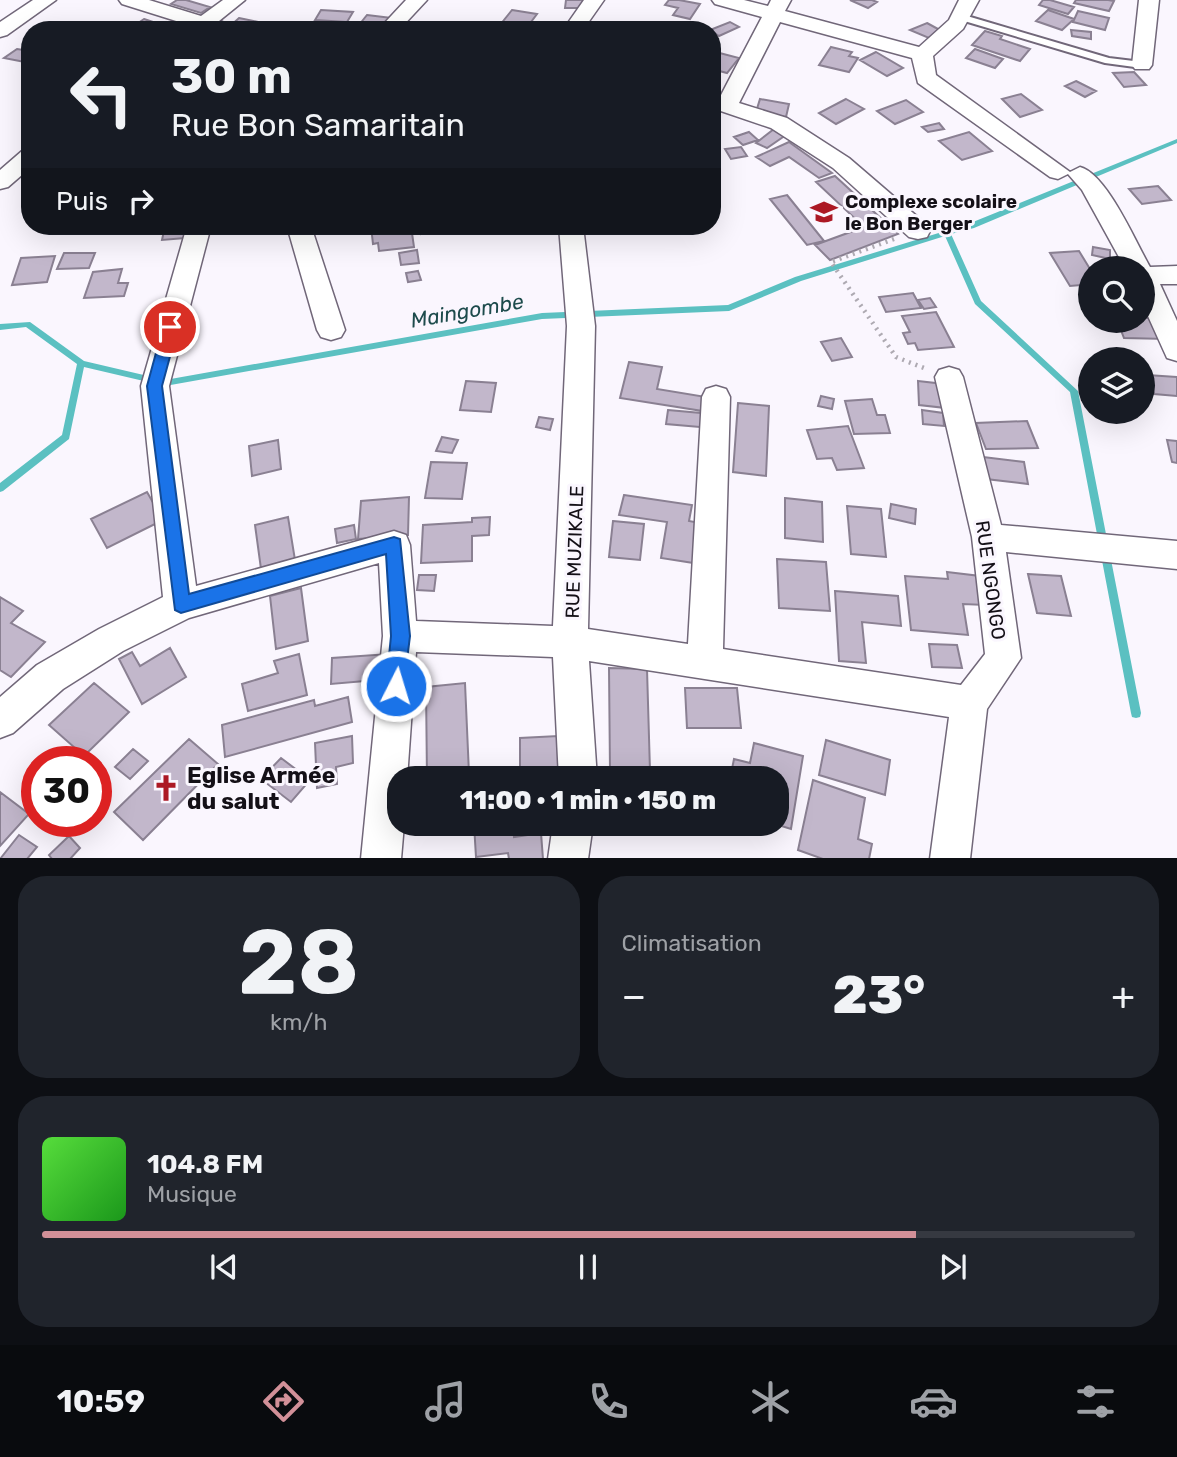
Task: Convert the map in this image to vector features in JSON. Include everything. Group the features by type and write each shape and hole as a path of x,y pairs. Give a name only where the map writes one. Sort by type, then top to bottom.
{"street":[{"path":"0,31 46,0"},
{"path":"130,0 187,21"},
{"path":"207,21 235,0"},
{"path":"397,21 417,0"},
{"path":"579,21 594,0"},
{"path":"722,0 777,6 922,54"},
{"path":"1143,65 1149,0"},
{"path":"721,101 777,6"},
{"path":"922,54 945,37 966,9"},
{"path":"922,54 926,78 1077,177 1130,256"},
{"path":"721,103 779,123 841,163 918,231"},
{"path":"0,182 21,164"},
{"path":"181,605 156,382 197,235"},
{"path":"302,235 331,330"},
{"name":"RUE MUZIKALE","path":"572,235 580,318 570,642 577,766"},
{"path":"1155,276 1177,275"},
{"path":"1155,302 1177,351"},
{"name":"RUE NGONGO","path":"948,377 988,537 1003,658 969,703"},
{"path":"705,663 716,397"},
{"path":"988,537 1177,555"},
{"path":"0,721 50,677 111,640 181,605 394,545 400,636 381,858"},
{"path":"400,636 570,642 969,703 950,858"},
{"path":"568,858 571,836"}],"lane":[{"path":"966,9 1108,61 1143,65"}],"path":[{"path":"918,231 831,262 896,357 948,377"}],"building":[{"path":"177,0 210,7 201,13 171,4"},
{"path":"566,0 590,0 589,8 565,8"},
{"path":"669,0 700,4 690,19 673,15 678,8 665,5"},
{"path":"850,0 872,0 877,2 868,8"},
{"path":"1043,0 1074,7 1068,14 1039,5"},
{"path":"1076,0 1114,1 1109,11 1074,3"},
{"path":"321,10 353,12 348,21 315,20"},
{"path":"512,10 537,14 532,21 503,21"},
{"path":"1048,10 1074,19 1062,30 1036,21"},
{"path":"1078,11 1109,18 1105,30 1073,22"},
{"path":"367,15 392,18 390,21 362,21"},
{"path":"730,22 739,27 721,35 721,26"},
{"path":"927,23 949,35 936,41 910,30"},
{"path":"1071,30 1091,32 1091,39 1072,36"},
{"path":"985,31 1030,49 1020,61 972,45"},
{"path":"831,47 852,52 849,56 858,58 849,72 819,65"},
{"path":"17,49 21,50 21,61 4,58"},
{"path":"975,49 1003,59 995,68 966,58"},
{"path":"876,52 903,68 887,76 860,60"},
{"path":"721,53 739,58 727,73 721,71"},
{"path":"1134,72 1146,85 1124,87 1113,73"},
{"path":"1076,81 1096,91 1085,97 1065,86"},
{"path":"1021,94 1042,110 1020,117 1002,99"},
{"path":"760,99 789,104 786,117 756,112"},
{"path":"846,99 864,109 836,124 819,113"},
{"path":"906,100 923,112 895,124 877,111"},
{"path":"939,123 944,129 928,132 922,127"},
{"path":"774,129 786,135 767,148 756,143"},
{"path":"749,132 758,140 743,145 734,137"},
{"path":"969,132 992,151 962,160 939,141"},
{"path":"789,142 832,173 819,178 789,157 770,166 756,157"},
{"path":"741,147 747,156 731,159 725,149"},
{"path":"835,176 898,234 830,260 815,245 864,227 816,182"},
{"path":"1158,186 1171,200 1142,204 1129,189"},
{"path":"787,195 824,241 807,245 770,199"},
{"path":"163,235 186,235 185,238 162,240"},
{"path":"372,235 412,235 414,247 379,251 378,243 373,244"},
{"path":"1093,247 1110,250 1110,256 1092,255"},
{"path":"417,250 419,263 401,265 399,253"},
{"path":"1079,251 1082,256 1078,256 1078,285 1070,286 1050,253"},
{"path":"64,253 95,253 89,268 57,269"},
{"path":"55,256 47,282 12,285 21,258"},
{"path":"122,269 118,283 128,283 124,296 84,298 93,272"},
{"path":"418,271 421,280 408,282 406,273"},
{"path":"913,293 921,308 886,312 879,297"},
{"path":"930,298 936,307 924,309 918,300"},
{"path":"936,312 954,347 918,350 915,343 908,344 903,333 910,332 902,316"},
{"path":"1155,318 1158,318 1167,339 1124,338 1122,333 1155,333"},
{"path":"841,338 852,357 832,361 821,342"},
{"path":"629,362 662,367 657,389 712,398 709,412 620,398"},
{"path":"1155,376 1177,377 1177,396 1155,394"},
{"path":"466,381 496,383 491,412 460,410"},
{"path":"918,381 944,384 946,408 919,405"},
{"path":"821,396 834,399 832,409 818,406"},
{"path":"872,399 877,415 885,415 890,433 854,434 845,401"},
{"path":"738,403 769,406 766,476 733,472"},
{"path":"668,410 712,414 711,428 666,424"},
{"path":"922,410 943,413 944,426 923,424"},
{"path":"539,417 553,419 550,430 536,427"},
{"path":"1027,421 1038,448 986,449 976,423"},
{"path":"848,426 864,468 837,470 832,458 817,459 807,430"},
{"path":"442,437 458,440 452,453 436,451"},
{"path":"278,440 281,469 252,476 249,446"},
{"path":"1167,440 1177,441 1177,463 1172,462"},
{"path":"983,457 1024,462 1028,484 986,479"},
{"path":"431,462 467,463 462,499 425,498"},
{"path":"147,492 163,520 107,548 91,519"},
{"path":"624,495 692,505 689,521 705,524 700,564 661,558 667,522 619,515"},
{"path":"409,497 408,535 358,539 361,501"},
{"path":"785,498 822,502 823,542 785,538"},
{"path":"891,504 916,509 915,524 889,518"},
{"path":"847,506 881,509 886,557 851,554"},
{"path":"288,517 295,560 261,569 255,525"},
{"path":"490,517 489,535 472,536 472,561 421,563 423,525 472,522 472,518"},
{"path":"613,521 644,524 640,560 609,557"},
{"path":"354,525 356,539 337,543 335,529"},
{"path":"777,559 826,562 830,611 779,608"},
{"path":"947,572 980,576 985,605 963,604 968,635 911,630 905,576 948,579"},
{"path":"1028,574 1061,576 1071,616 1037,613"},
{"path":"419,575 436,575 434,591 417,590"},
{"path":"301,588 308,641 276,649 270,596"},
{"path":"835,591 898,596 901,626 862,622 866,663 839,661"},
{"path":"0,597 23,611 11,623 45,642 11,677 0,670"},
{"path":"929,644 957,645 962,668 932,667"},
{"path":"170,648 186,677 142,704 119,659 132,652 140,666"},
{"path":"299,654 307,695 248,711 242,684 278,673 274,661"},
{"path":"389,654 388,679 331,684 332,658"},
{"path":"609,668 647,669 650,766 610,766"},
{"path":"94,683 129,712 94,746 73,746 49,725"},
{"path":"465,683 469,766 427,766 426,687"},
{"path":"685,688 737,688 741,728 687,728"},
{"path":"348,697 352,722 225,757 222,725 314,700 315,706"},
{"path":"352,736 353,763 336,767 337,784 317,788 315,743"},
{"path":"558,736 559,766 520,766 520,738"},
{"name":"Eglise Armée du salut","path":"189,739 218,764 143,840 114,812"},
{"path":"826,740 890,760 885,795 819,775"},
{"path":"754,743 803,756 791,829 789,766 733,766 734,759 750,763"},
{"path":"133,749 148,761 130,779 115,767"},
{"path":"281,758 310,780 291,802 261,779"},
{"path":"813,780 865,798 858,839 872,844 869,858 820,858 798,850"},
{"path":"0,792 21,808 21,823 0,846"},
{"path":"19,835 37,847 28,858 1,858"},
{"path":"475,836 541,836 543,858 509,858 508,853 476,857"},
{"path":"68,837 80,848 71,858 51,858 49,855"}],"waterway":[{"path":"947,233 971,226 1177,141"},
{"name":"Maingombe","path":"81,363 165,383 542,316 729,308 798,279 947,233"},
{"path":"947,233 978,302 1074,391 1136,713"},
{"name":"Maingombe","path":"0,327 27,324 81,363"},
{"path":"0,488 66,437 81,363"}],"place":[{"name":"Complexe scolaire le Bon Berger","path":"824,212"},
{"name":"Eglise Armée du salut","path":"166,788"}],"route":[{"path":"170,327 155,386 181,605 394,545 400,636 396,686"}]}
